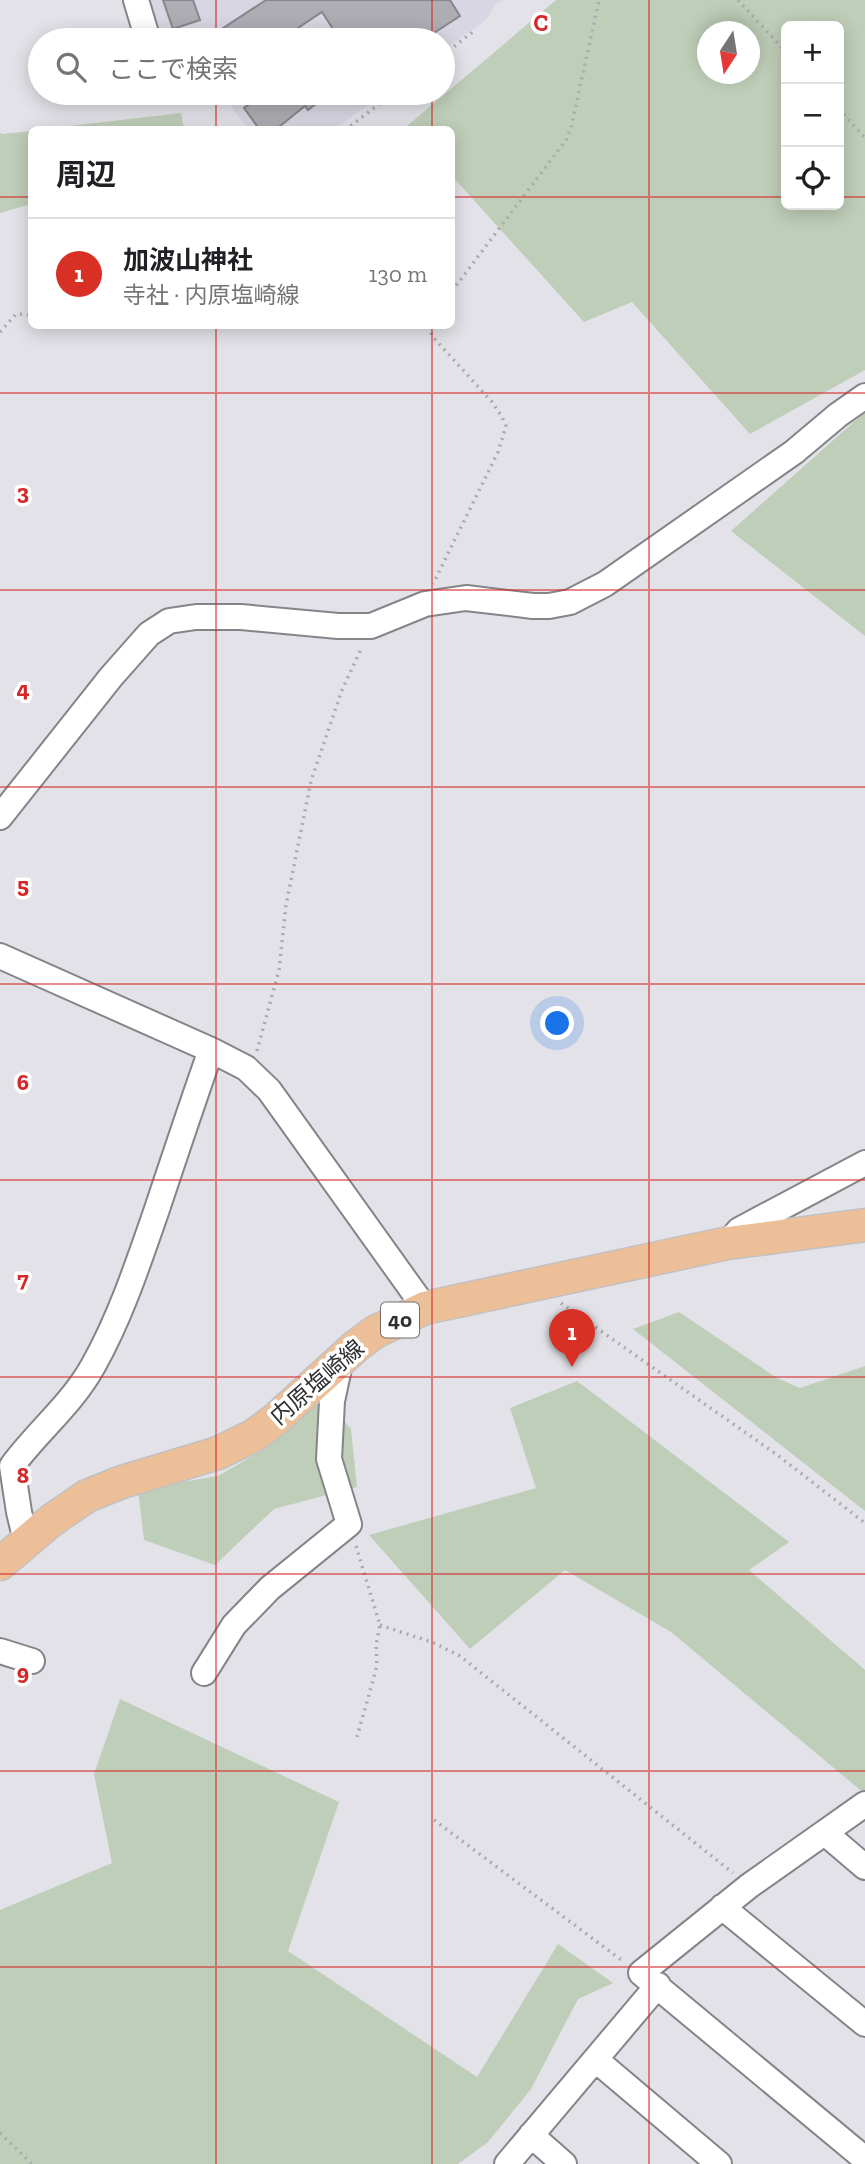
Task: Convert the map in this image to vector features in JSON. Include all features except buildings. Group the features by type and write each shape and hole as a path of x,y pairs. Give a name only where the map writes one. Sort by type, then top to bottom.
{"main road":[{"name":"内原塩崎線","path":"0,1564 26,1541 87,1496 122,1482 218,1453 253,1436 375,1332 425,1308 728,1243 865,1225"}],"street":[{"path":"135,0 144,28"},
{"path":"0,817 126,660 149,634 169,621 196,617 241,617 338,626 371,626 425,604 466,598 533,606 570,602 605,584 794,452 865,396"},
{"path":"0,956 211,1049 246,1068 269,1090 425,1308"},
{"path":"26,1541 12,1466 93,1368 139,1263 211,1049"},
{"path":"728,1243 739,1230 865,1163"},
{"path":"204,1673 234,1625 270,1588 349,1524 329,1458 332,1401 341,1359"},
{"path":"0,1651 32,1661"},
{"path":"865,1804 749,1886 641,1973 865,2159"},
{"path":"825,1833 865,1867"},
{"path":"722,1907 865,2024"},
{"path":"506,2164 658,1985"},
{"path":"596,2060 719,2164"},
{"path":"531,2135 564,2164"}],"path":[{"path":"455,287 566,139 571,128 599,0"},
{"path":"738,0 781,47"},
{"path":"455,46 474,31"},
{"path":"350,126 378,105"},
{"path":"844,115 865,138"},
{"path":"0,332 16,314 28,315"},
{"path":"425,604 498,452 506,426 492,402 432,336 430,329"},
{"path":"246,1068 257,1052 279,970 286,905 311,781 342,690 371,626"},
{"path":"534,1283 776,1454 865,1523"},
{"path":"349,1524 380,1625 376,1645 377,1667 356,1737"},
{"path":"380,1625 435,1643 460,1656 749,1886"},
{"path":"434,1820 625,1963"},
{"path":"0,2133 32,2164"}],"shaded area":[{"path":"145,0 503,0 496,4 486,20 455,42 455,28 156,28"},
{"path":"230,105 367,105 339,126 246,126"}],"green space":[{"path":"556,0 865,0 865,370 750,434 632,302 584,322 455,179 455,126 407,126 432,105 455,105 455,85"},
{"path":"181,113 183,126 70,126"},
{"path":"28,131 28,205 0,213 0,132"},
{"path":"865,412 865,636 731,531"},
{"path":"679,1312 777,1378 800,1388 865,1366 865,1511 633,1329"},
{"path":"577,1381 789,1542 749,1570 865,1670 865,1794 671,1632 565,1570 470,1649 369,1535 536,1488 510,1408"},
{"path":"324,1398 351,1429 357,1487 274,1509 215,1565 144,1540 138,1489 218,1476 263,1450"},
{"path":"120,1699 339,1802 288,1951 477,2077 558,1944 613,1983 578,1999 531,2089 488,2142 458,2164 0,2164 0,1910 112,1863 94,1774"}],"place":[{"name":"加波山神社","path":"572,1367"}]}
